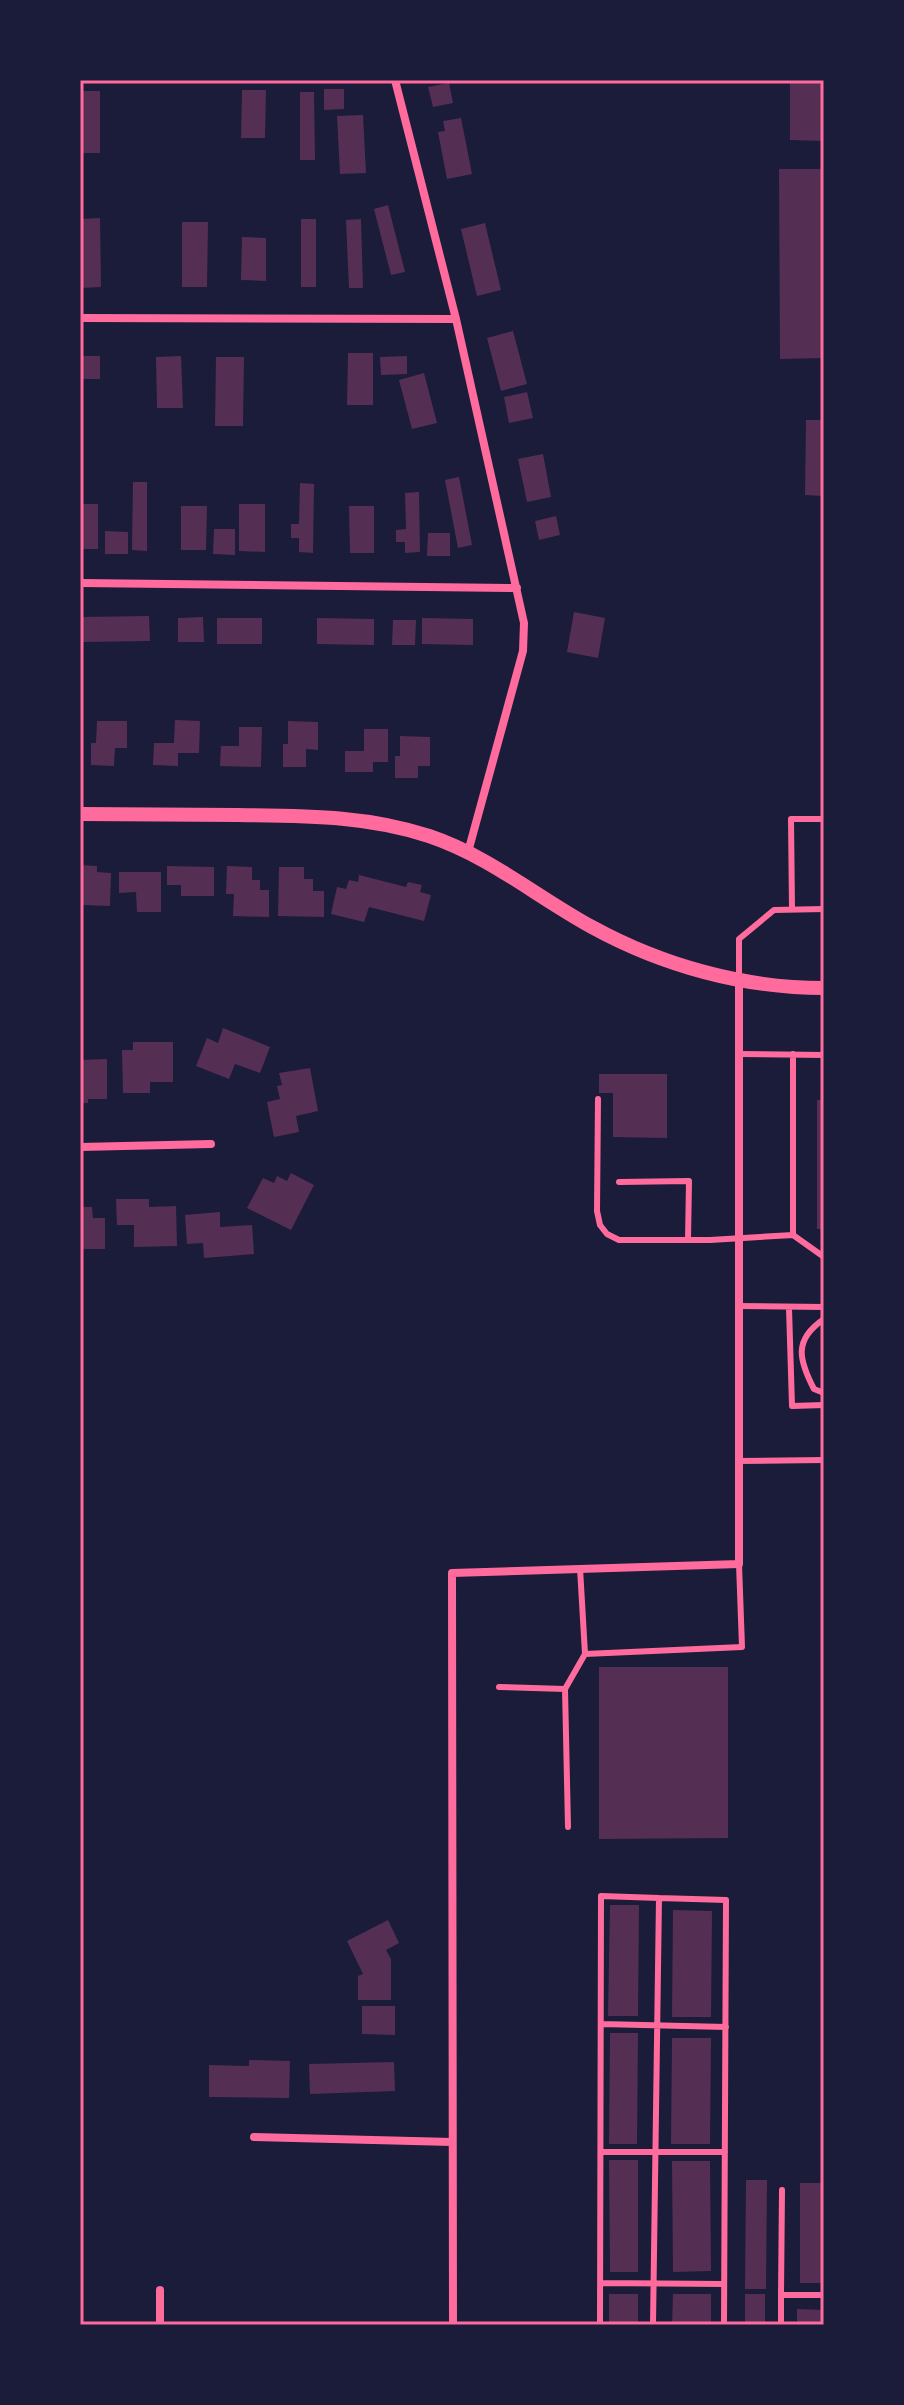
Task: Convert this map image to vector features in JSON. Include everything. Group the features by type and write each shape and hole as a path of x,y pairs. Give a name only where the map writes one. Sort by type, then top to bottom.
{"street":[{"path":"395,80 456,319 524,623 523,651 468,852"},
{"path":"80,318 456,319"},
{"path":"80,583 517,588"},
{"path":"80,814 330,816 402,828 468,852 591,927 648,955 739,980 775,986 824,988"},
{"path":"453,2325 452,1573 739,1564 739,980"},
{"path":"80,1147 211,1144"},
{"path":"254,2137 452,2142"},
{"path":"160,2290 160,2325"}],"lane":[{"path":"792,909 791,819 824,819"},
{"path":"739,980 739,939 774,910 824,909"},
{"path":"739,1054 824,1055"},
{"path":"793,1054 793,1235"},
{"path":"598,1099 597,1211 600,1225 607,1234 619,1240 793,1235 824,1257"},
{"path":"619,1182 689,1181 688,1240"},
{"path":"738,1306 824,1307"},
{"path":"789,1308 792,1406 824,1405"},
{"path":"824,1319 809,1329 801,1351 804,1370 814,1389 824,1393"},
{"path":"739,1461 824,1460"},
{"path":"585,1654 742,1647 739,1564"},
{"path":"568,1827 565,1689 585,1654 580,1568"},
{"path":"499,1687 565,1689"},
{"path":"600,2325 601,1896 726,1900 724,2325"},
{"path":"653,2325 659,1898"},
{"path":"601,2024 726,2027"},
{"path":"601,2152 725,2152"},
{"path":"781,2325 782,2190"},
{"path":"600,2283 724,2284"},
{"path":"781,2295 824,2295"}],"building":[{"path":"790,80 824,80 824,141 790,140"},
{"path":"449,83 453,103 433,107 428,87"},
{"path":"324,89 344,89 344,109 324,110"},
{"path":"242,90 266,90 265,138 241,138"},
{"path":"80,91 100,91 100,153 80,153"},
{"path":"300,92 314,92 315,160 300,160"},
{"path":"363,115 366,173 340,174 337,116"},
{"path":"461,118 472,174 447,179 438,132 445,131 443,121"},
{"path":"779,169 824,169 824,358 780,359"},
{"path":"388,205 405,272 391,275 374,209"},
{"path":"100,218 101,287 80,288 80,219"},
{"path":"301,219 316,219 316,287 301,287"},
{"path":"361,219 363,288 349,288 346,220"},
{"path":"182,222 208,222 207,287 182,287"},
{"path":"485,223 501,290 477,296 461,229"},
{"path":"242,237 266,238 266,281 241,280"},
{"path":"513,331 527,384 501,391 487,338"},
{"path":"348,353 373,353 373,405 347,405"},
{"path":"80,356 100,356 100,379 80,379"},
{"path":"181,356 183,408 157,408 156,357"},
{"path":"407,356 407,374 381,375 380,357"},
{"path":"216,357 244,357 243,426 215,426"},
{"path":"424,373 437,423 412,429 399,380"},
{"path":"527,392 533,418 509,423 504,397"},
{"path":"806,420 824,420 824,496 805,495"},
{"path":"543,454 551,497 527,502 518,459"},
{"path":"459,477 472,545 458,548 445,480"},
{"path":"133,482 147,482 147,551 132,550"},
{"path":"300,483 314,484 313,553 299,552 299,538 291,538 291,524 299,524"},
{"path":"419,492 420,552 405,553 405,542 396,542 396,530 406,529 405,493"},
{"path":"80,504 98,504 98,549 80,549"},
{"path":"239,504 265,504 265,552 239,551"},
{"path":"181,506 207,506 206,550 181,550"},
{"path":"349,506 374,506 374,553 350,553"},
{"path":"556,516 560,535 539,540 535,521"},
{"path":"214,529 235,529 235,555 213,554"},
{"path":"105,531 128,532 128,554 105,554"},
{"path":"428,533 450,533 450,556 427,556"},
{"path":"574,612 605,618 598,658 567,652"},
{"path":"149,616 150,641 82,642 82,617"},
{"path":"203,617 204,642 178,642 178,618"},
{"path":"217,618 262,618 262,644 217,644"},
{"path":"317,618 374,619 374,645 317,644"},
{"path":"422,618 473,619 473,645 422,644"},
{"path":"393,620 416,620 415,645 392,645"},
{"path":"175,720 200,721 199,753 178,753 178,766 153,765 154,743 174,743"},
{"path":"97,721 127,721 127,748 115,748 114,766 91,765 91,743 96,743"},
{"path":"288,721 318,722 318,750 306,749 306,767 283,767 283,744 288,744"},
{"path":"239,727 262,727 261,767 220,766 221,746 239,746"},
{"path":"364,729 388,729 388,762 373,762 373,772 345,772 345,751 364,751"},
{"path":"400,736 430,737 430,766 418,766 418,778 395,778 395,756 400,756"},
{"path":"80,865 97,866 97,872 111,873 110,906 82,905"},
{"path":"167,866 214,867 214,896 181,896 181,885 167,885"},
{"path":"227,866 252,867 252,880 260,880 260,890 269,890 269,917 233,916 234,894 226,894"},
{"path":"279,867 304,867 304,879 313,879 313,891 324,891 324,917 278,916"},
{"path":"119,872 161,872 161,912 137,912 136,892 119,893"},
{"path":"359,875 406,887 408,882 422,885 420,892 431,895 424,921 369,907 364,922 331,914 337,887 346,889 349,880 358,882"},
{"path":"223,1028 270,1047 260,1073 235,1064 229,1079 196,1066 207,1038 218,1043"},
{"path":"133,1042 173,1042 173,1082 150,1082 150,1093 123,1093 122,1050 133,1050"},
{"path":"107,1059 107,1099 88,1099 88,1103 80,1103 80,1060"},
{"path":"310,1068 318,1111 296,1116 299,1132 274,1137 267,1102 280,1099 277,1086 282,1085 279,1073"},
{"path":"599,1074 667,1074 667,1138 613,1137 613,1093 599,1093"},
{"path":"817,1100 824,1100 824,1229 817,1229"},
{"path":"291,1173 314,1185 291,1230 247,1208 263,1178 274,1183 277,1176 287,1181"},
{"path":"116,1199 149,1199 149,1207 176,1206 177,1246 134,1247 134,1225 117,1225"},
{"path":"80,1201 83,1201 83,1207 92,1207 93,1218 105,1218 105,1249 80,1249"},
{"path":"220,1212 220,1227 252,1225 254,1254 204,1258 203,1243 187,1244 185,1215"},
{"path":"599,1667 728,1667 728,1838 599,1839"},
{"path":"610,1905 639,1905 638,2016 608,2016"},
{"path":"673,1910 712,1911 711,2017 672,2017"},
{"path":"388,1920 399,1943 386,1950 391,1959 391,2000 358,2000 358,1976 363,1974 347,1941"},
{"path":"362,2006 395,2006 395,2035 362,2034"},
{"path":"610,2033 638,2033 637,2144 609,2144"},
{"path":"672,2038 711,2038 710,2144 671,2144"},
{"path":"249,2060 290,2061 289,2098 209,2097 209,2065 249,2066"},
{"path":"394,2062 395,2091 310,2094 309,2064"},
{"path":"609,2160 638,2160 638,2272 610,2272"},
{"path":"672,2161 710,2161 711,2271 673,2272"},
{"path":"746,2180 767,2180 766,2289 745,2289"},
{"path":"800,2183 824,2183 824,2283 800,2283"},
{"path":"609,2294 638,2294 638,2325 609,2325"},
{"path":"673,2294 711,2294 711,2325 672,2325"},
{"path":"745,2294 765,2294 765,2325 745,2325"},
{"path":"797,2309 824,2310 824,2325 797,2325"}]}
